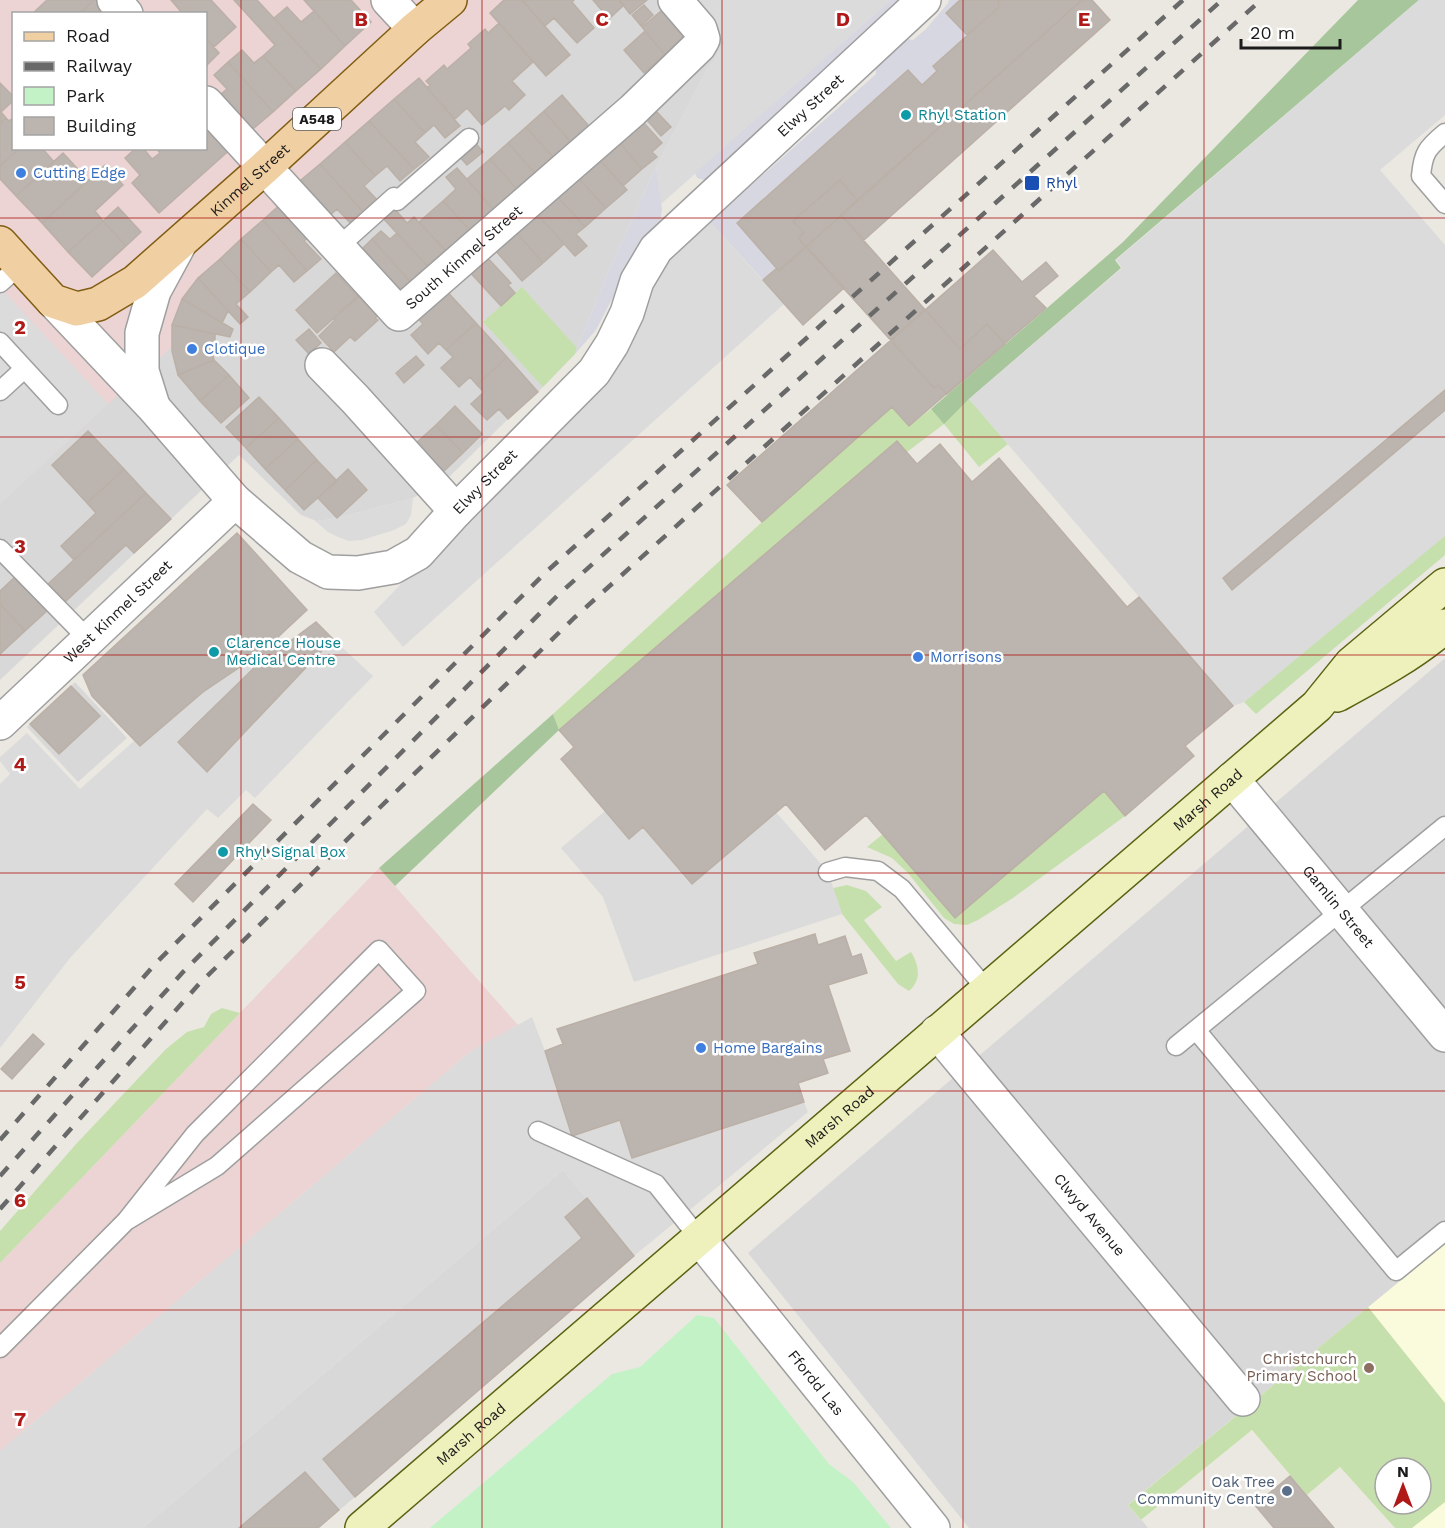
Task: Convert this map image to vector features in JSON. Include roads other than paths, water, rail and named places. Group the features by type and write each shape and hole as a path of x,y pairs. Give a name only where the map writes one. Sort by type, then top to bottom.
{"main road":[{"name":"Kinmel Street","path":"53,301 77,309 98,304 135,282 450,0"},
{"name":"Elwy Street","path":"7,264 53,301"}],"street":[{"path":"388,0 415,29"},
{"name":"Elwy Street","path":"53,301 154,408 235,501 300,557 328,572 358,573 393,567 418,553 456,511 594,372 612,344 627,313 637,281 656,249 924,0"},
{"name":"South Kinmel Street","path":"207,104 399,314 633,110 699,46 702,34 686,4"},
{"name":"Kinmel Street","path":"154,408 142,371 142,333 154,291 183,238"},
{"path":"322,365 363,391 456,511"},
{"name":"West Kinmel Street","path":"0,723 235,501"},
{"path":"1317,706 1351,664 1445,585"},
{"path":"1317,706 1375,674 1430,639 1445,626"},
{"name":"Marsh Road","path":"362,1528 1317,706"},
{"name":"Gamlin Street","path":"1232,779 1445,1035"},
{"name":"Clwyd Avenue","path":"938,1032 1244,1399"},
{"name":"Ffordd Las","path":"699,1238 933,1528"}],"lane":[{"path":"1445,133 1430,145 1423,159 1420,176 1445,204"},
{"path":"337,248 394,197 397,201 469,138"},
{"path":"0,342 58,405"},
{"path":"0,391 24,369"},
{"path":"0,549 88,639"},
{"path":"1176,1046 1445,826"},
{"path":"828,872 845,867 878,871 902,889 987,990"},
{"path":"0,1348 126,1221 195,1134 379,950 416,992 217,1166 126,1221"},
{"path":"1196,1030 1396,1271 1445,1231"},
{"path":"538,1131 656,1184 699,1238"}],"railway":[{"path":"0,1140 156,963 545,573 1183,0"},
{"path":"0,1176 183,972 558,595 1222,0"},
{"path":"0,1209 199,984 574,618 1261,0"}],"place":[{"name":"Rhyl Station","path":"906,115"},
{"name":"Cutting Edge","path":"21,173"},
{"name":"Rhyl","path":"1032,183"},
{"name":"Clotique","path":"192,349"},
{"name":"Clarence House Medical Centre","path":"214,652"},
{"name":"Morrisons","path":"918,657"},
{"name":"Rhyl Signal Box","path":"223,852"},
{"name":"Home Bargains","path":"701,1048"},
{"name":"Christchurch Primary School","path":"1369,1368"},
{"name":"Oak Tree Community Centre","path":"1287,1491"}]}
